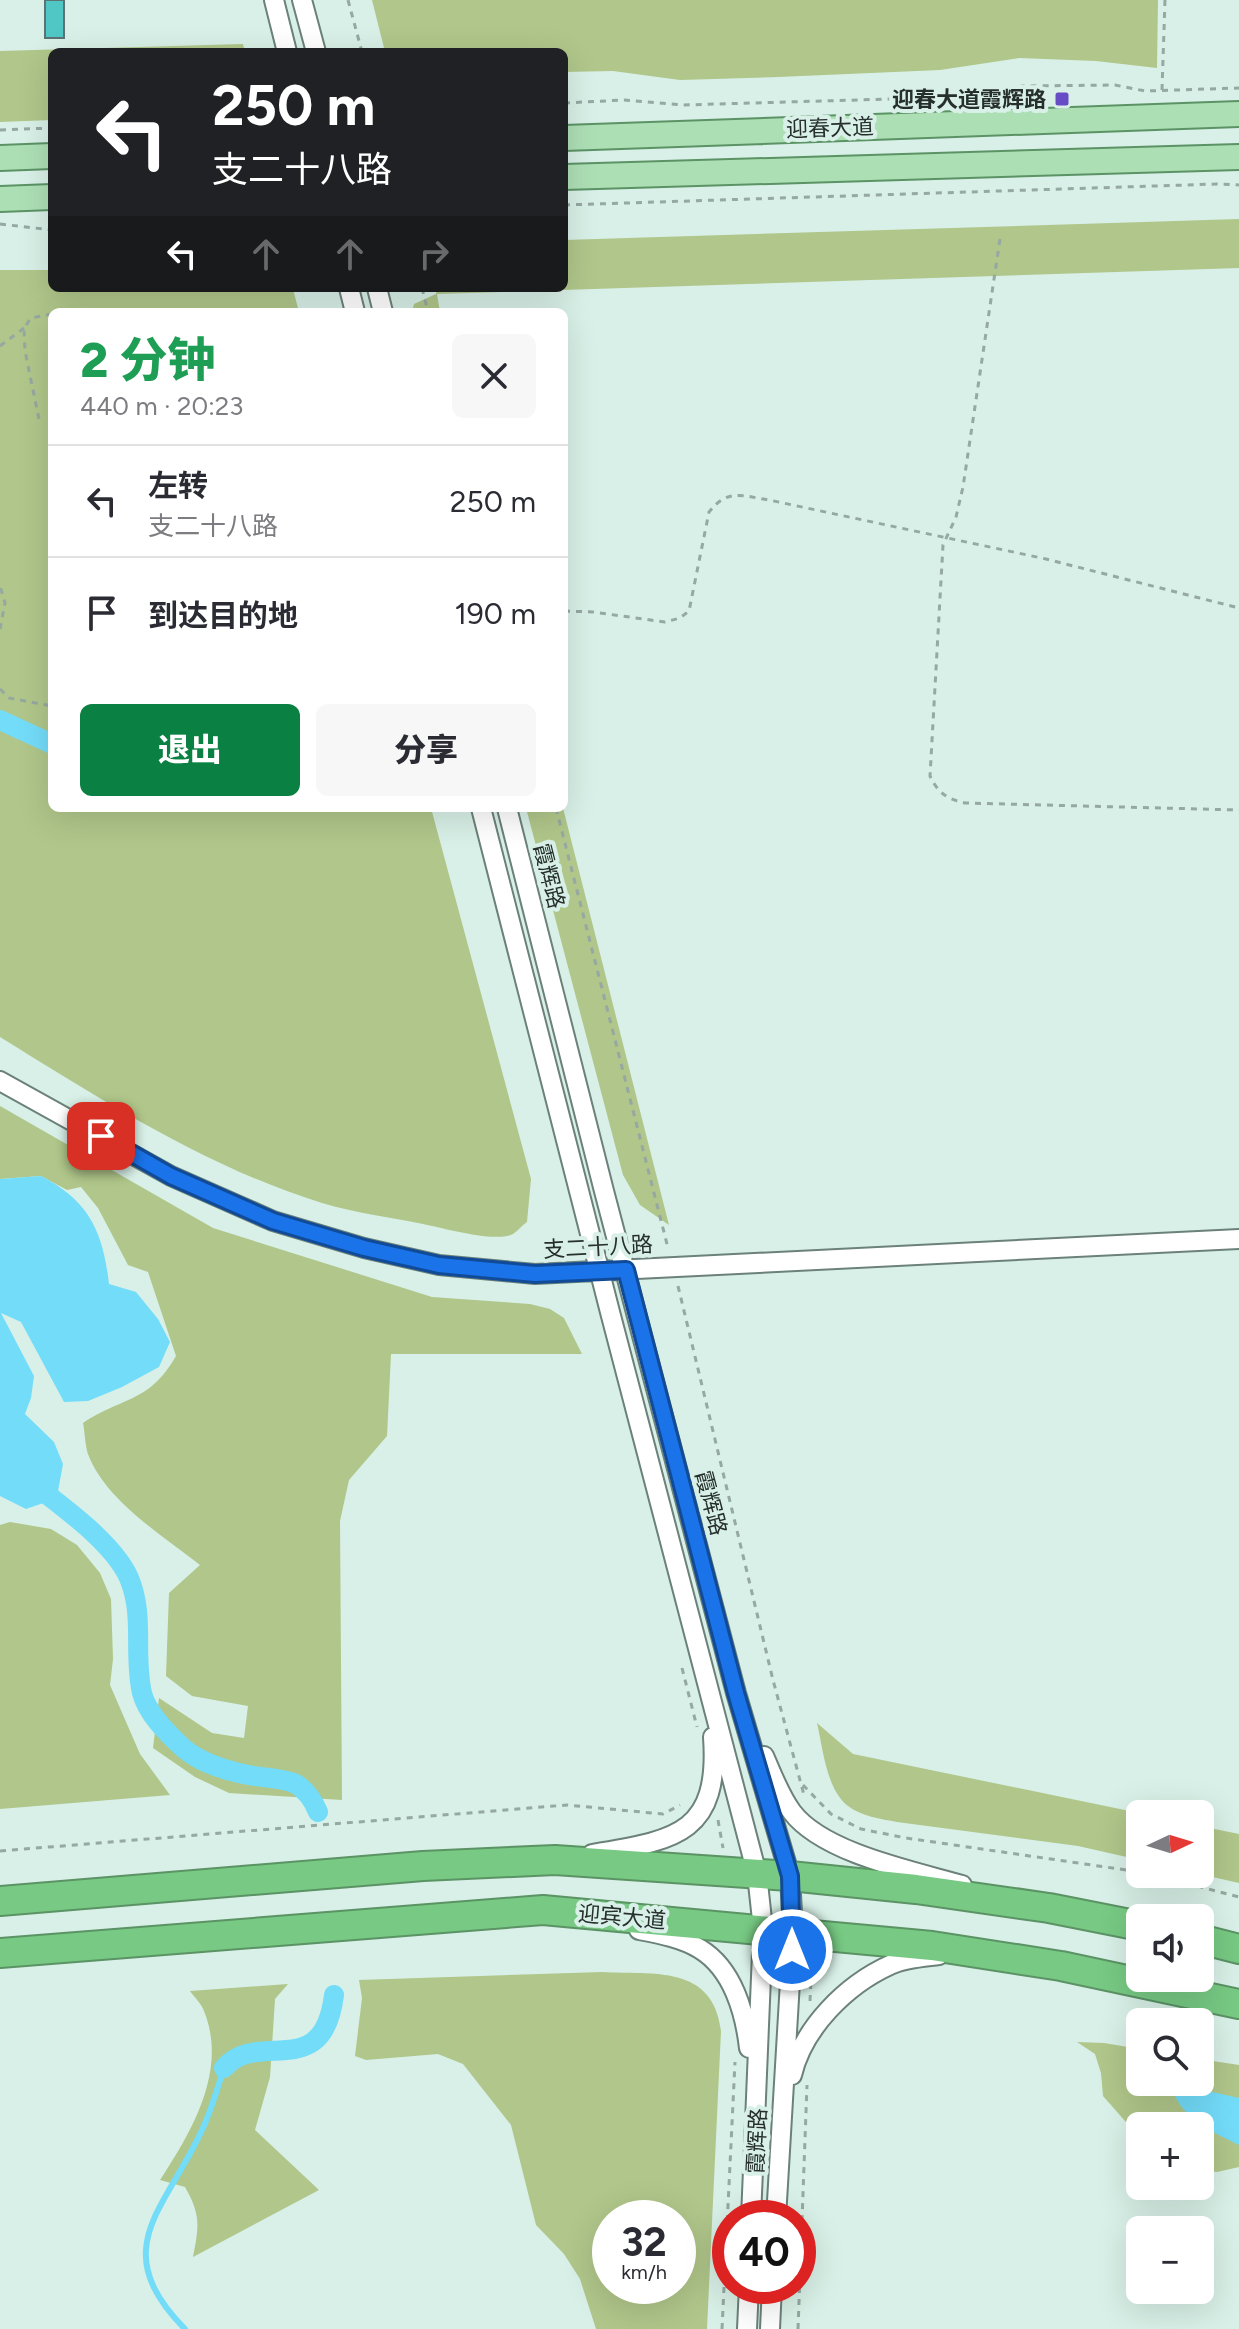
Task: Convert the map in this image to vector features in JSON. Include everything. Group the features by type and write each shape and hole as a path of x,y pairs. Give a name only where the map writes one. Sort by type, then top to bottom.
{"highway":[{"path":"0,1901 423,1866 555,1860 790,1876 931,1891 1126,1923"},
{"name":"迎宾大道","path":"0,1953 543,1910 803,1932 996,1956 1061,1966 1239,2004"},
{"path":"1214,1943 1239,1949"}],"main road":[{"name":"迎春大道","path":"568,138 1239,114"},
{"path":"0,158 48,156"},
{"name":"迎春大道","path":"568,177 1239,157"},
{"path":"0,199 48,197"}],"street":[{"path":"274,0 286,48"},
{"path":"302,0 315,48"},
{"name":"霞辉路","path":"482,812 757,1874 763,1929 752,2200"},
{"name":"霞辉路","path":"508,812 736,1693 790,1876 803,1932 783,2113 777,2200"},
{"name":"支二十八路","path":"0,1081 171,1176 273,1221 364,1248 439,1265 535,1274 1239,1239"},
{"path":"736,1693 792,1812 815,1834 867,1856 960,1884 1126,1923"},
{"path":"555,1860 674,1837 699,1816 712,1786 714,1749 711,1698"},
{"path":"543,1910 660,1935 703,1950 723,1972 738,1997 746,2023 756,2115"},
{"path":"783,2113 796,2058 816,2023 840,2000 890,1964 948,1954 996,1956"},
{"path":"747,2329 748,2304"},
{"path":"770,2329 771,2304"}],"path":[{"path":"348,0 361,48"},
{"path":"1162,90 1165,0"},
{"path":"568,103 624,100 683,105 960,97 1023,86 1115,85 1145,91 1239,88"},
{"path":"0,130 48,128"},
{"path":"568,205 1239,185"},
{"path":"0,224 48,230"},
{"path":"1000,239 963,487 956,517 943,545 930,776 936,789 948,799 965,803 1239,810"},
{"path":"0,346 24,328 31,318 48,315"},
{"path":"24,328 25,351 39,419"},
{"path":"568,611 665,622 680,618 689,611 709,512 720,499 732,495 946,537 1239,608"},
{"path":"0,586 5,603 0,629"},
{"path":"0,689 9,698 48,705"},
{"path":"557,812 673,1267 773,1680 805,1796"},
{"path":"679,1654 698,1731"},
{"path":"801,1782 831,1814 861,1829 1126,1870"},
{"path":"712,1786 727,1872"},
{"path":"0,1851 567,1805 663,1814 682,1804"},
{"path":"1205,1888 1239,1897"},
{"path":"803,1932 809,2035"},
{"path":"722,2329 735,2060"},
{"path":"798,2329 808,2076"}],"green space":[{"path":"372,0 1158,0 1157,68 1096,61 1019,58 940,70 680,80 613,71 568,72 568,48 384,48"},
{"path":"243,44 244,48 104,48"},
{"path":"48,50 48,120 0,122 0,51"},
{"path":"1239,219 1239,268 568,290 568,240"},
{"path":"0,270 48,270 48,292 294,292 298,308 48,308 48,812 432,812 531,1179 527,1222 513,1234 482,1236 334,1206 279,1188 237,1171 156,1130 0,1037"},
{"path":"499,292 437,294 439,308 413,308 414,304 436,294"},
{"path":"527,812 564,812 669,1225 640,1205 623,1175"},
{"path":"0,1106 213,1228 432,1297 530,1304 550,1309 564,1318 582,1354 391,1354 387,1436 349,1480 340,1521 342,1800 229,1793 195,1777 153,1748 159,1698 212,1733 244,1738 248,1706 192,1696 166,1676 169,1593 200,1565 121,1502 96,1471 86,1447 83,1423 146,1391 176,1356 148,1272 128,1265 98,1208 81,1187 67,1190 41,1176 0,1179"},
{"path":"10,1522 51,1529 77,1545 100,1573 111,1599 113,1659 110,1685 140,1754 170,1795 0,1809 0,1525"},
{"path":"817,1723 853,1754 1126,1810 1126,1857 1078,1846 871,1817 848,1806 841,1799 826,1768"},
{"path":"1214,1829 1239,1834 1239,1883 1214,1877"},
{"path":"602,1972 660,1974 693,1984 706,1994 716,2009 721,2031 707,2329 596,2329 580,2279 564,2254 536,2225 511,2125 463,2064 438,2054 366,2060 355,2056 362,1998 359,1980"},
{"path":"288,1984 275,1999 270,2077 255,2130 319,2190 193,2257 197,2237 194,2205 185,2187 160,2180 194,2121 209,2077 212,2055 210,2033 203,2008 190,1991"},
{"path":"1077,2042 1126,2047 1126,2096 1214,2096 1214,2061 1239,2065 1239,2167 1214,2172 1214,2112 1126,2112 1126,2122 1103,2096 1095,2054"}],"water":[{"path":"41,1176 82,1207 98,1233 109,1284 136,1292 158,1319 170,1342 159,1367 88,1401 64,1402 21,1322 1,1313 34,1376 25,1414 54,1442 63,1464 58,1491 52,1500 26,1509 0,1496 0,1179"},
{"path":"1214,2092 1239,2098 1239,2145 1214,2132 1214,2112 1187,2112 1175,2096 1214,2096"}],"building":[{"path":"45,0 64,0 64,38 45,38"}],"waterway":[{"path":"0,720 48,742"},
{"path":"0,1458 90,1529 120,1562 129,1578 137,1607 142,1693 148,1708 163,1728 188,1752 215,1766 296,1784 309,1796 318,1812"},
{"path":"224,2068 238,2057 254,2052 304,2047 317,2038 328,2022 334,1995"},
{"path":"185,2329 162,2301 149,2275 146,2252 159,2208 205,2124 224,2068"}],"place":[{"name":"迎春大道霞辉路","path":"1062,99"}],"route":[{"path":"101,1136 171,1176 273,1221 364,1248 439,1265 535,1274 626,1270 736,1693 790,1876 792,1950"}]}
